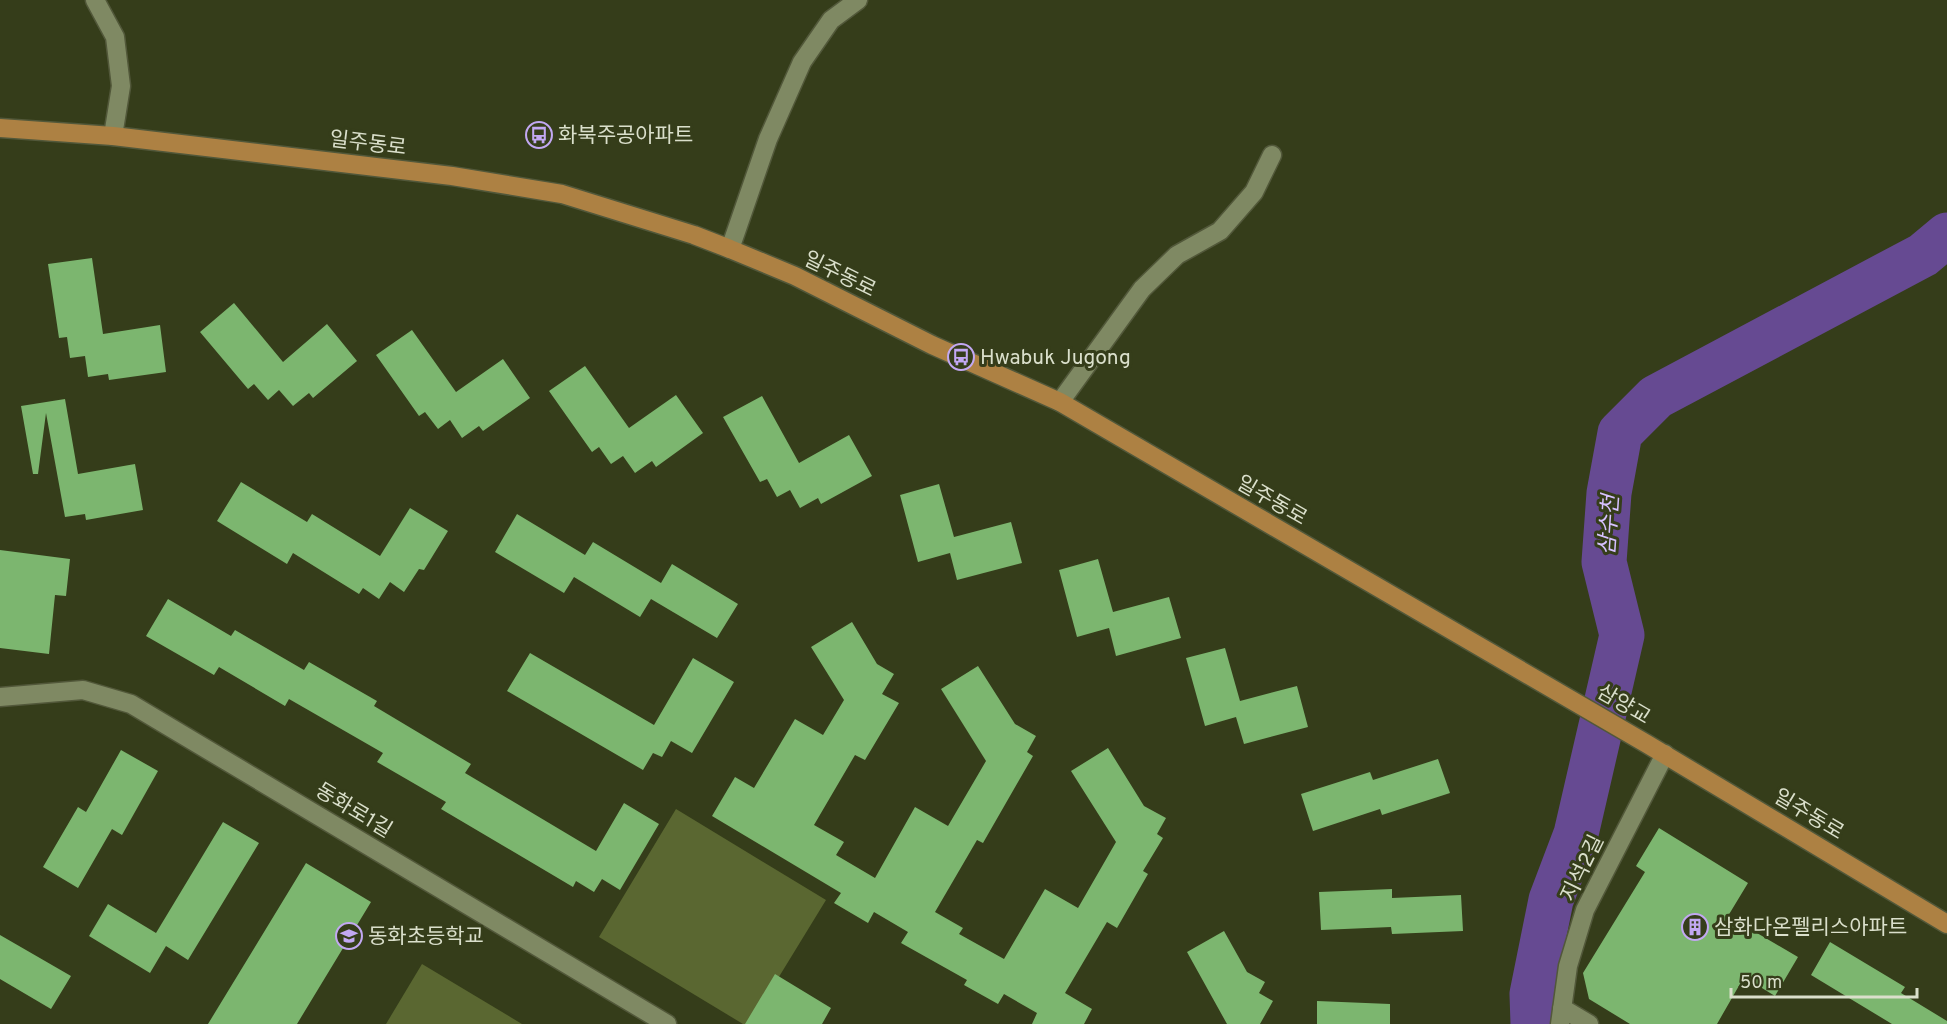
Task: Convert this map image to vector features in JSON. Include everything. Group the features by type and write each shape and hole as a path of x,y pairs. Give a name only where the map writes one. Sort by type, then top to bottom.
{"main road":[{"name":"일주동로","path":"0,128 112,136 452,176 562,194 694,235 795,276 932,345 1060,402 1578,703"},
{"name":"삼양교","path":"1578,703 1647,744"},
{"name":"일주동로","path":"1647,744 1947,924"}],"street":[{"path":"95,0 115,37 119,66 121,86 112,136"},
{"path":"730,249 768,139 802,62 831,20 858,0"},
{"path":"1060,402 1142,289 1177,255 1220,231 1254,192 1272,154"},
{"name":"동화로1길","path":"0,697 83,690 131,704 668,1024"},
{"name":"지석2길","path":"1589,1024 1561,1016 1568,966 1585,910 1665,754"}],"green space":[{"path":"676,809 826,900 750,1024 743,1024 599,937"},
{"path":"422,964 522,1024 386,1024"}],"building":[{"path":"92,258 103,334 160,325 166,372 109,380 108,374 88,377 85,356 70,358 67,337 59,338 48,264"},
{"path":"234,303 283,362 327,324 357,361 313,398 309,393 293,406 279,390 268,400 254,384 248,389 200,332"},
{"path":"412,330 456,392 503,359 530,398 483,431 479,426 462,438 450,420 438,429 425,412 419,416 376,355"},
{"path":"585,366 629,428 676,395 703,433 656,467 652,461 635,473 623,456 611,464 599,447 592,452 549,391"},
{"path":"762,396 799,463 849,435 872,476 821,504 818,498 800,508 790,490 777,497 767,479 760,482 723,417"},
{"path":"65,399 78,474 135,464 143,510 86,520 85,514 65,517 46,413 38,474 33,474 21,406"},
{"path":"241,482 307,522 312,514 380,556 410,508 448,531 424,570 419,569 404,592 390,582 379,599 363,588 359,594 293,553 287,564 217,521"},
{"path":"939,484 954,537 1011,522 1022,563 957,580 950,553 918,562 900,495"},
{"path":"517,514 585,555 593,542 661,583 672,564 738,604 717,638 651,599 640,617 574,577 564,593 495,552"},
{"path":"0,550 70,559 66,596 55,595 49,654 0,648"},
{"path":"1098,559 1113,612 1169,597 1181,638 1116,656 1109,628 1077,637 1059,570"},
{"path":"168,599 231,636 235,630 304,670 309,662 377,701 374,706 471,764 465,773 596,851 624,803 659,824 620,890 602,879 594,892 576,881 573,887 441,809 446,802 377,762 383,753 289,699 285,706 219,667 214,675 146,636"},
{"path":"852,622 877,664 894,674 882,694 899,703 865,760 855,755 814,825 844,842 836,855 875,878 915,807 948,826 986,761 941,689 978,666 1015,724 1036,736 1027,752 1033,756 983,843 977,840 935,912 963,928 959,934 1004,959 1045,889 1078,908 1116,842 1071,771 1108,748 1144,806 1166,818 1157,834 1163,838 1143,871 1148,874 1117,928 1107,922 1065,993 1092,1009 1084,1024 1032,1024 1037,1013 1004,994 998,1004 964,985 967,980 901,943 908,932 874,912 868,923 834,903 841,893 712,816 735,777 754,788 795,719 823,735 844,700 811,647"},
{"path":"1225,648 1240,701 1297,686 1308,727 1244,744 1236,717 1205,726 1186,658"},
{"path":"530,653 654,725 693,658 734,682 692,753 671,741 662,757 653,753 643,770 507,691"},
{"path":"121,750 158,771 122,835 112,829 78,888 43,867 78,807 86,812"},
{"path":"1438,759 1450,793 1382,815 1380,809 1313,831 1301,794 1370,772 1373,780"},
{"path":"223,822 259,843 188,960 166,946 150,973 89,936 108,904 156,933"},
{"name":"삼화다온펠리스아파트","path":"1659,828 1748,883 1728,916 1798,957 1775,996 1744,977 1717,1024 1630,1024 1589,999 1583,973 1645,872 1636,866"},
{"path":"306,863 371,902 297,1024 208,1024"},
{"path":"1392,889 1392,898 1461,895 1463,931 1392,934 1391,927 1321,930 1319,892"},
{"path":"1224,931 1247,972 1265,982 1259,993 1273,1001 1260,1024 1227,1024 1187,952"},
{"path":"0,935 71,976 51,1009 0,979"},
{"path":"1830,942 1905,987 1901,993 1947,1021 1947,1024 1892,1024 1811,975"},
{"path":"775,974 831,1008 822,1024 745,1024"},
{"path":"1317,1001 1390,1004 1390,1024 1317,1024"}],"waterway":[{"name":"삼수천","path":"1533,1024 1532,994 1551,900 1576,834 1622,635 1604,562 1609,493 1620,433 1656,397 1923,255 1947,235"}],"place":[{"name":"화북주공아파트","path":"539,135"},
{"name":"Hwabuk Jugong","path":"961,357"},
{"name":"삼화다온펠리스아파트","path":"1695,927"},
{"name":"동화초등학교","path":"349,936"}]}
